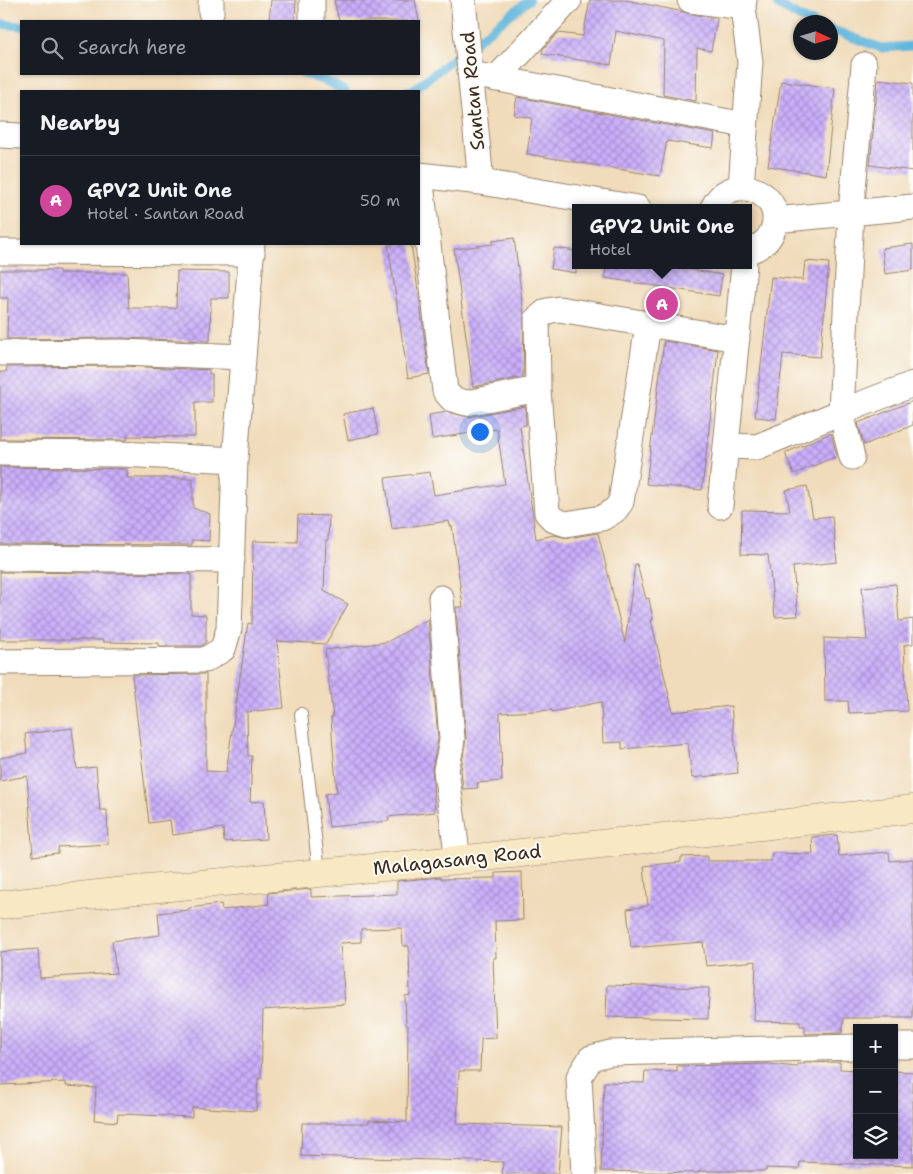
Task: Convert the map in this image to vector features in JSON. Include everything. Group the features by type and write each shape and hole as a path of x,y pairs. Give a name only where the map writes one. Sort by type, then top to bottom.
{"main road":[{"name":"Malagasang Road","path":"0,905 320,872 458,860 913,809"}],"street":[{"path":"312,0 312,20"},
{"path":"496,79 569,0"},
{"path":"690,0 744,3 750,62 741,187"},
{"name":"Santan Road","path":"464,11 481,182"},
{"path":"852,457 841,412 851,213 864,65"},
{"path":"470,68 496,79 745,125"},
{"path":"0,135 20,136"},
{"path":"538,389 466,403 452,399 445,391 420,175 481,182 614,204"},
{"path":"715,204 722,194 731,189 741,187 761,192 771,205 775,220 769,238 763,245 752,249"},
{"path":"775,220 913,207"},
{"path":"0,252 252,248 235,460 229,629 222,649 205,660 0,662"},
{"path":"720,506 744,269"},
{"path":"648,325 621,502 615,510 602,518 566,524 554,520 547,513 538,389 536,319 547,311 559,309 737,339"},
{"path":"0,353 122,352 244,356"},
{"path":"726,446 757,447 913,384"},
{"path":"0,454 122,454 235,460"},
{"path":"0,558 232,560"},
{"path":"441,598 452,739 451,754 446,770 458,860"},
{"path":"898,1046 913,1046"},
{"path":"584,1174 579,1076 591,1058 610,1053 853,1047"}],"lane":[{"path":"302,714 320,872"}],"building":[{"path":"271,0 296,0 295,20 269,20"},
{"path":"334,0 415,0 419,20 339,20"},
{"path":"590,0 626,0 717,19 711,51 697,48 696,101 663,95 664,41 616,31 611,65 542,54 543,49 558,33 583,36"},
{"path":"878,79 913,83 913,171 870,165"},
{"path":"781,81 835,88 826,175 768,166"},
{"path":"517,97 715,134 713,148 667,141 660,176 527,154 532,118 514,115"},
{"path":"514,238 524,315 523,377 473,387 454,249 493,244 492,241"},
{"path":"913,244 913,270 885,274 882,248"},
{"path":"388,245 411,245 420,303 429,374 408,378"},
{"path":"554,248 572,250 572,269 576,269 576,273 551,269"},
{"path":"805,261 829,263 820,357 783,354 776,419 755,417 771,277 803,280"},
{"path":"606,269 687,269 722,275 719,296 605,278"},
{"path":"0,270 59,270 59,273 127,273 129,308 176,308 177,271 229,272 229,298 211,298 210,341 122,338 7,339 8,298 0,298"},
{"path":"664,341 718,350 702,490 646,484"},
{"path":"122,366 209,370 209,374 212,374 212,402 195,402 195,437 127,436 127,440 0,439 0,372 6,372 7,367"},
{"path":"913,401 913,425 864,445 858,423"},
{"path":"525,406 526,425 520,426 536,539 554,535 568,538 598,533 625,643 635,564 637,564 646,599 649,598 653,620 651,620 673,712 731,706 738,773 692,778 688,743 622,749 622,742 603,743 601,702 552,712 552,710 500,713 502,781 477,783 478,788 463,789 461,770 466,738 456,607 463,607 452,526 450,526 449,521 392,529 385,478 430,472 434,495 505,484 497,429 432,439 429,415 447,412 469,417"},
{"path":"373,408 378,434 348,440 343,414"},
{"path":"831,433 837,456 794,474 785,453"},
{"path":"0,467 127,469 127,478 193,478 193,508 210,514 209,541 192,540 192,545 0,544"},
{"path":"807,486 813,518 832,516 837,562 793,567 798,616 775,617 768,555 741,554 742,510 790,511 786,490"},
{"path":"298,515 329,516 324,591 348,604 326,644 277,641 284,708 247,712 248,756 252,756 250,802 264,801 266,839 224,842 223,828 172,835 170,820 149,823 132,675 206,674 206,771 226,772 248,623 252,624 253,541 297,542"},
{"path":"0,572 191,574 191,614 206,615 206,642 201,646 159,646 159,643 103,642 103,640 0,640"},
{"path":"896,584 899,621 913,619 913,644 904,645 907,711 849,713 848,701 825,701 824,638 867,640 862,587"},
{"path":"428,619 438,739 432,768 435,812 388,817 389,821 329,827 325,794 337,792 331,717 333,717 325,650 387,642"},
{"path":"72,728 77,769 96,767 100,810 107,810 108,844 58,847 58,853 33,856 27,776 0,781 0,758 27,753 25,734"},
{"path":"837,835 839,856 889,852 890,861 913,859 913,1018 844,1018 842,1033 805,1034 805,1026 800,1026 800,1022 754,1021 756,961 706,966 703,942 631,948 627,909 648,906 644,866 681,862 681,857 707,856 707,861 771,861 772,853 813,854 812,837"},
{"path":"522,872 523,920 495,921 496,958 493,958 496,1038 481,1039 480,1071 459,1071 457,1124 562,1127 558,1174 502,1174 503,1162 301,1156 302,1123 369,1123 369,1120 407,1122 408,1025 406,1025 405,996 410,995 409,946 403,946 402,928 361,929 361,942 340,943 345,1004 263,1010 261,1079 258,1078 256,1111 192,1107 192,1117 118,1114 117,1122 94,1120 96,1088 66,1086 66,1082 0,1085 0,952 38,949 40,978 116,973 112,941 160,935 158,913 221,904 222,910 269,904 268,893 311,889 311,897 397,894 397,881 441,877 441,879 496,878 496,873"},
{"path":"607,985 709,988 708,1019 606,1017"},
{"path":"840,1062 840,1069 853,1070 853,1159 898,1159 898,1071 913,1072 913,1166 800,1162 799,1169 766,1168 766,1171 699,1171 699,1173 601,1171 604,1082 644,1083 645,1071 677,1072 677,1066 769,1064 797,1067 797,1064"}],"waterway":[{"path":"410,90 529,0"},
{"path":"777,0 777,4 796,15"},
{"path":"0,24 20,26"},
{"path":"838,32 881,48 913,46"},
{"path":"307,75 326,81 343,90"}],"place":[{"name":"GPV2 Unit One","path":"662,304"}]}
